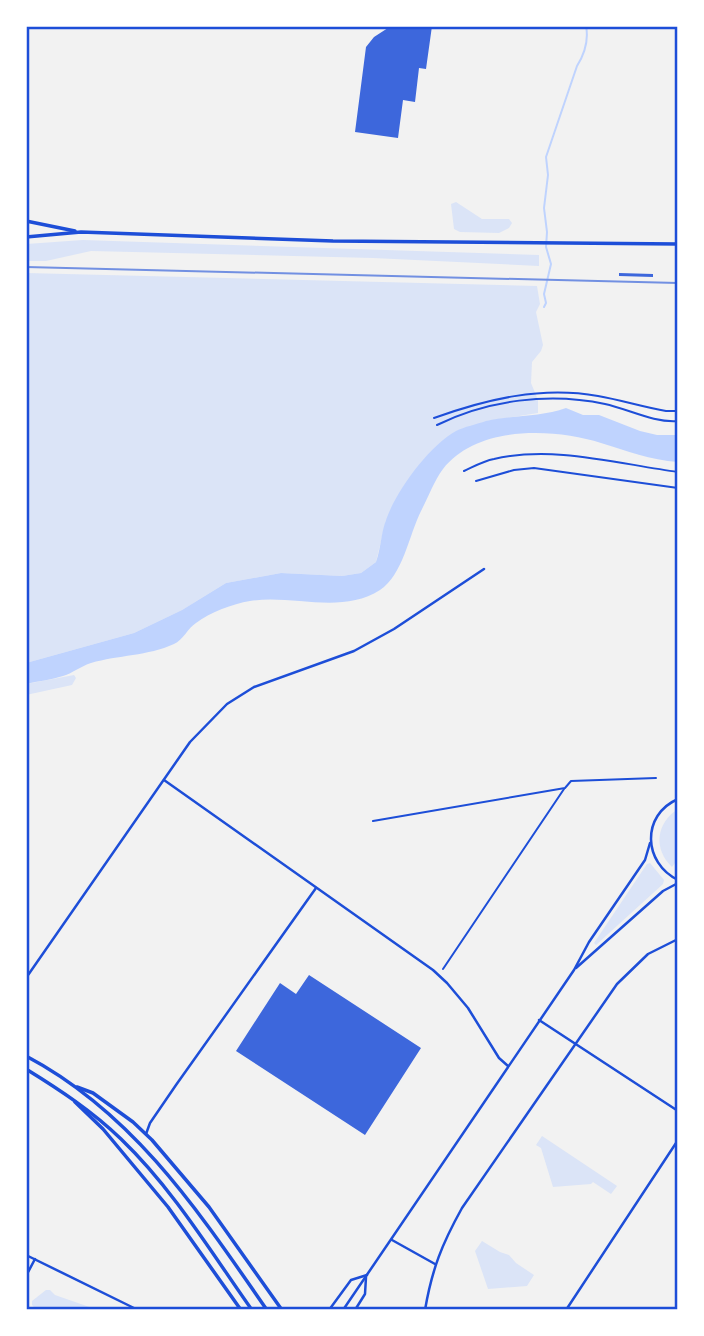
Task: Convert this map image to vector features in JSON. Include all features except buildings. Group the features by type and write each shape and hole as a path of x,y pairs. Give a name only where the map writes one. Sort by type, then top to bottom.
{"street":[{"path":"26,221 81,232"},
{"path":"26,237 81,232 333,241 678,244"},
{"path":"434,418 475,403 515,394 597,396 666,411 678,411"},
{"path":"437,425 458,414 507,402 553,399 603,404 678,421"},
{"path":"464,471 490,459 549,453 678,472"},
{"path":"476,481 514,470 534,468 678,488"},
{"path":"26,978 190,742 226,704 254,687 354,651 394,629 484,569"},
{"path":"443,969 571,781 656,778"},
{"path":"164,780 439,975 468,1008 499,1058 508,1066"},
{"path":"373,821 565,788"},
{"path":"343,1310 574,971 589,942 645,860 655,820 666,806 678,799"},
{"path":"574,971 663,891 678,881 658,864 650,843"},
{"path":"146,1134 150,1123 176,1084 317,888"},
{"path":"425,1310 435,1264 463,1208 574,1043 632,968 648,954 678,939"},
{"path":"539,1020 678,1111"},
{"path":"26,1056 77,1087 130,1131 197,1210 267,1310"},
{"path":"26,1069 71,1098 121,1139 146,1165 197,1230 253,1310"},
{"path":"77,1087 93,1093 146,1134 209,1207 282,1310"},
{"path":"71,1098 79,1109 103,1129 168,1207 241,1310"},
{"path":"566,1310 678,1140"},
{"path":"391,1240 435,1264"},
{"path":"26,1255 138,1310"},
{"path":"26,1276 35,1259"},
{"path":"329,1310 351,1280 367,1275"},
{"path":"355,1310 365,1294 367,1275"}],"shaded area":[{"path":"456,202 482,219 509,219 512,223 509,228 499,233 460,232 454,229 451,204"},
{"path":"83,240 539,255 539,266 373,258 91,251 46,261 26,261 26,244"},
{"path":"26,273 537,286 540,304 536,312 543,345 532,362 531,383 538,400 538,413 487,421 386,520 376,562 361,573 342,576 281,573 226,583 182,610 134,633 26,663"},
{"path":"74,675 76,678 72,685 26,695 26,684"},
{"path":"678,809 678,859 672,867 662,852 660,837 665,821"},
{"path":"650,863 664,880 663,884 596,945 594,943"},
{"path":"542,1136 617,1186 611,1194 593,1182 553,1187 541,1148 536,1145"},
{"path":"482,1241 509,1255 534,1275 527,1286 488,1289 475,1251"},
{"path":"46,1290 98,1310 37,1310 32,1301"}],"water":[{"path":"566,408 583,415 599,415 640,431 657,435 678,435 678,462 648,457 582,438 539,433 496,437 475,444 443,469 417,521 400,565 380,590 365,597 333,603 266,600 236,604 202,619 177,642 164,648 91,663 63,676 26,684 26,663 134,633 182,610 226,583 281,573 342,576 361,573 376,562 386,520 405,483 446,438 459,430 486,421"}],"waterway":[{"path":"544,307 551,264 546,247 544,208 548,175 546,157 584,52 587,42 586,26"}],"railway":[{"path":"26,267 678,283"}]}
